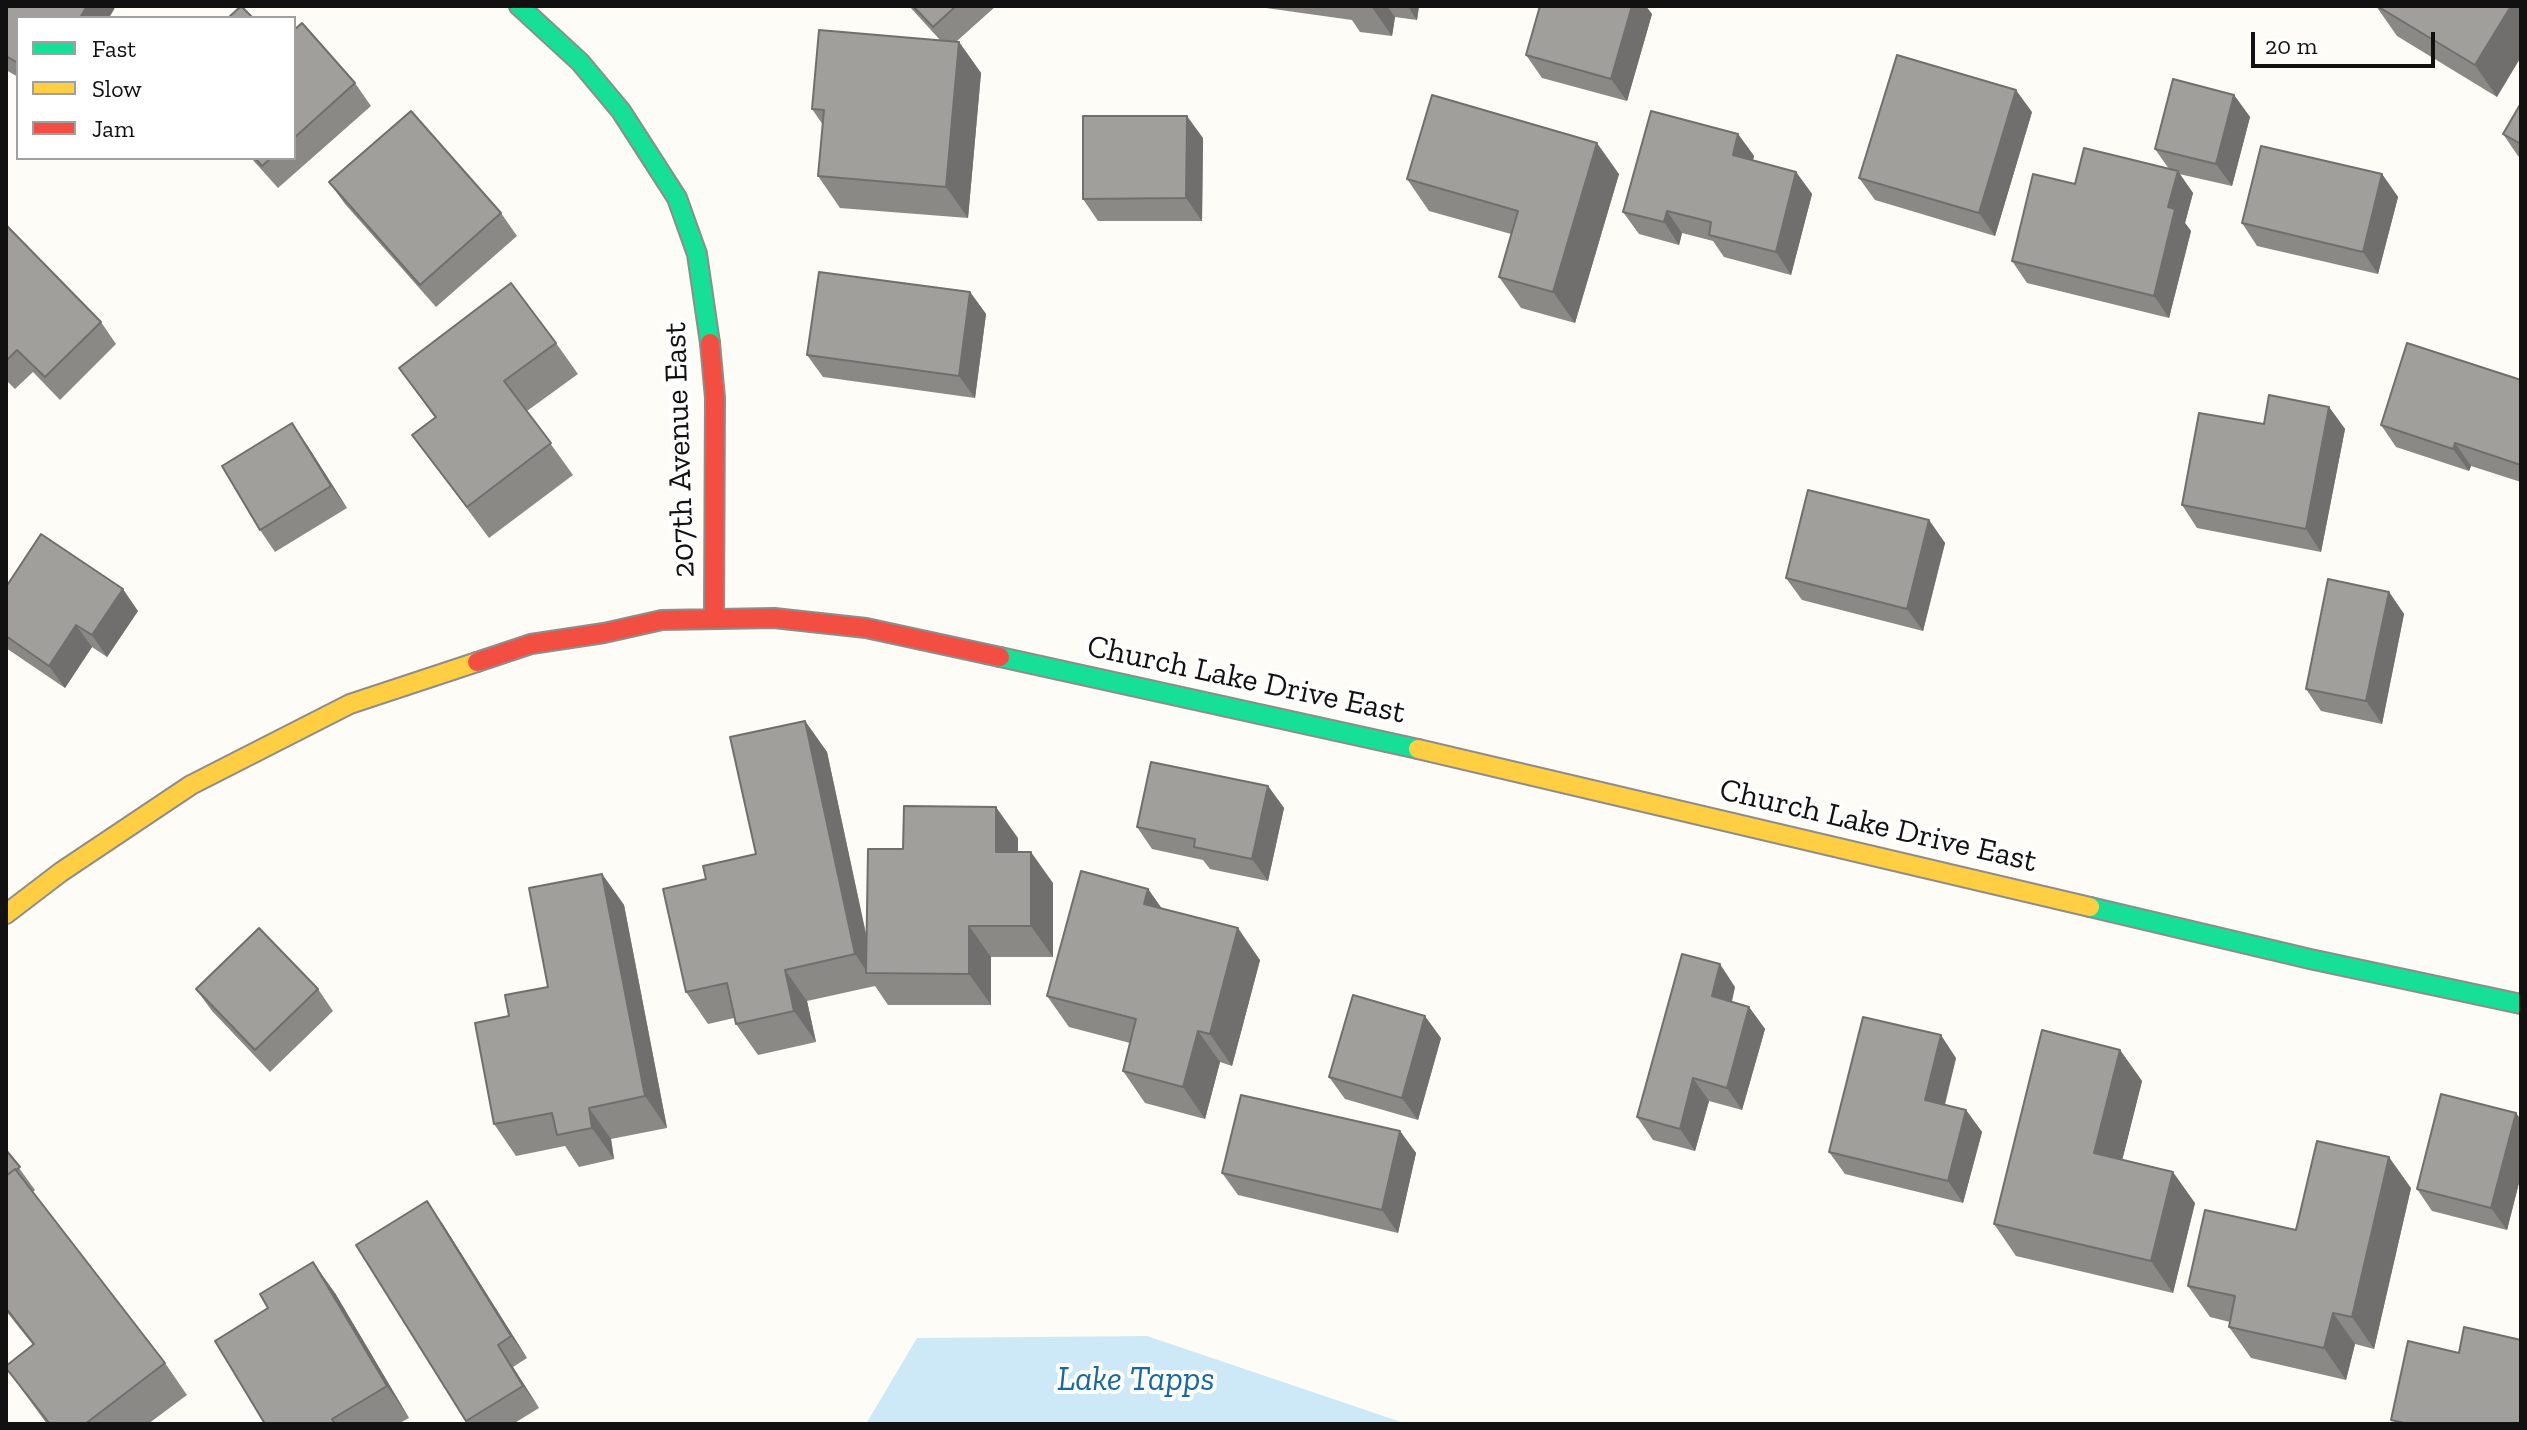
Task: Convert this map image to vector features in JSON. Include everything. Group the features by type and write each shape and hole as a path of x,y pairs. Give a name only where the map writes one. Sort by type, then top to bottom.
{"street":[{"name":"207th Avenue East","path":"519,6 580,62 621,111 677,198 697,254 707,314 715,398 714,618"},
{"name":"Church Lake Drive East","path":"6,914 61,872 191,785 350,704 531,644 662,620 774,618 866,628 1496,766 2310,959 2521,1004"}],"water":[{"name":"Lake Tapps","path":"1147,1336 1407,1424 866,1424 917,1338"}],"building":[{"path":"6,6 87,6 81,16 16,16 16,62 6,56"},
{"path":"241,6 251,16 230,16"},
{"path":"913,6 956,6 933,27"},
{"path":"1540,6 1632,6 1611,79 1526,55"},
{"path":"2377,6 2511,6 2475,65"},
{"path":"302,23 355,83 296,136 296,28"},
{"path":"819,30 959,42 946,187 818,176 824,110 812,109"},
{"path":"1897,55 2016,90 1979,213 1859,178"},
{"path":"2173,79 2234,95 2216,164 2155,149"},
{"path":"1432,95 1597,143 1553,292 1499,277 1518,211 1407,179"},
{"path":"2521,103 2521,144 2503,134"},
{"path":"411,111 501,213 420,285 329,182"},
{"path":"1651,111 1738,134 1733,155 1796,172 1776,252 1709,235 1711,222 1667,211 1664,222 1623,212"},
{"path":"1083,116 1187,116 1186,198 1083,199"},
{"path":"2261,146 2382,174 2363,252 2242,223"},
{"path":"2084,148 2178,171 2168,207 2175,209 2154,296 2012,261 2033,174 2075,184"},
{"path":"6,225 101,322 45,377 17,350 6,361"},
{"path":"819,272 970,292 959,376 807,355"},
{"path":"511,283 556,343 504,381 551,443 467,507 412,435 436,417 399,368"},
{"path":"2407,343 2521,380 2521,465 2455,443 2453,449 2381,425"},
{"path":"2269,395 2329,407 2306,529 2182,505 2199,413 2264,424"},
{"path":"292,423 331,486 260,530 222,466"},
{"path":"1808,490 1929,520 1907,609 1786,578"},
{"path":"41,534 123,589 92,635 76,625 49,666 6,636 6,587"},
{"path":"2328,579 2389,592 2366,701 2306,689"},
{"path":"805,721 855,954 785,970 794,1011 736,1024 727,983 686,992 663,889 706,879 703,866 756,854 730,737"},
{"path":"1151,762 1268,786 1252,859 1194,847 1195,839 1137,827"},
{"path":"904,806 996,807 996,852 1031,852 1031,926 969,926 969,974 866,973 868,849 903,849"},
{"path":"1081,871 1148,889 1144,904 1238,928 1210,1034 1198,1031 1183,1087 1123,1071 1136,1019 1047,996"},
{"path":"602,874 645,1096 589,1108 592,1128 557,1135 552,1113 494,1124 475,1023 509,1016 505,995 548,987 529,888"},
{"path":"259,928 318,989 255,1050 196,989"},
{"path":"1682,954 1720,964 1712,996 1749,1007 1727,1088 1693,1078 1680,1129 1637,1117"},
{"path":"1353,995 1425,1016 1402,1098 1329,1077"},
{"path":"1863,1017 1941,1035 1925,1100 1966,1110 1948,1181 1829,1152"},
{"path":"2042,1030 2120,1050 2094,1153 2173,1172 2151,1261 1994,1224"},
{"path":"2441,1094 2516,1113 2491,1208 2417,1189"},
{"path":"1241,1095 1400,1131 1382,1210 1222,1173"},
{"path":"2317,1141 2389,1157 2352,1317 2333,1313 2324,1348 2229,1327 2235,1296 2188,1286 2205,1210 2296,1230"},
{"path":"6,1150 20,1167 6,1176"},
{"path":"15,1169 165,1363 85,1424 50,1424 6,1368 34,1344 6,1308 6,1176"},
{"path":"427,1201 511,1336 498,1345 523,1386 466,1421 356,1245"},
{"path":"313,1262 387,1386 332,1419 335,1424 265,1424 215,1341 268,1308 260,1294"},
{"path":"2464,1327 2521,1340 2521,1424 2408,1424 2391,1420 2408,1341 2459,1353"}],"traffic: fast":[{"path":"519,6 580,62 621,111 677,198 697,254 710,343"},
{"path":"1000,657 1418,749"},
{"path":"2090,907 2310,959 2521,1004"}],"traffic: slow":[{"path":"6,914 61,872 191,785 350,704 477,662"},
{"path":"1418,749 2090,907"}],"traffic: jam":[{"path":"710,343 715,398 714,618"},
{"path":"477,662 531,644 662,620 774,618 866,628 1000,657"}]}
